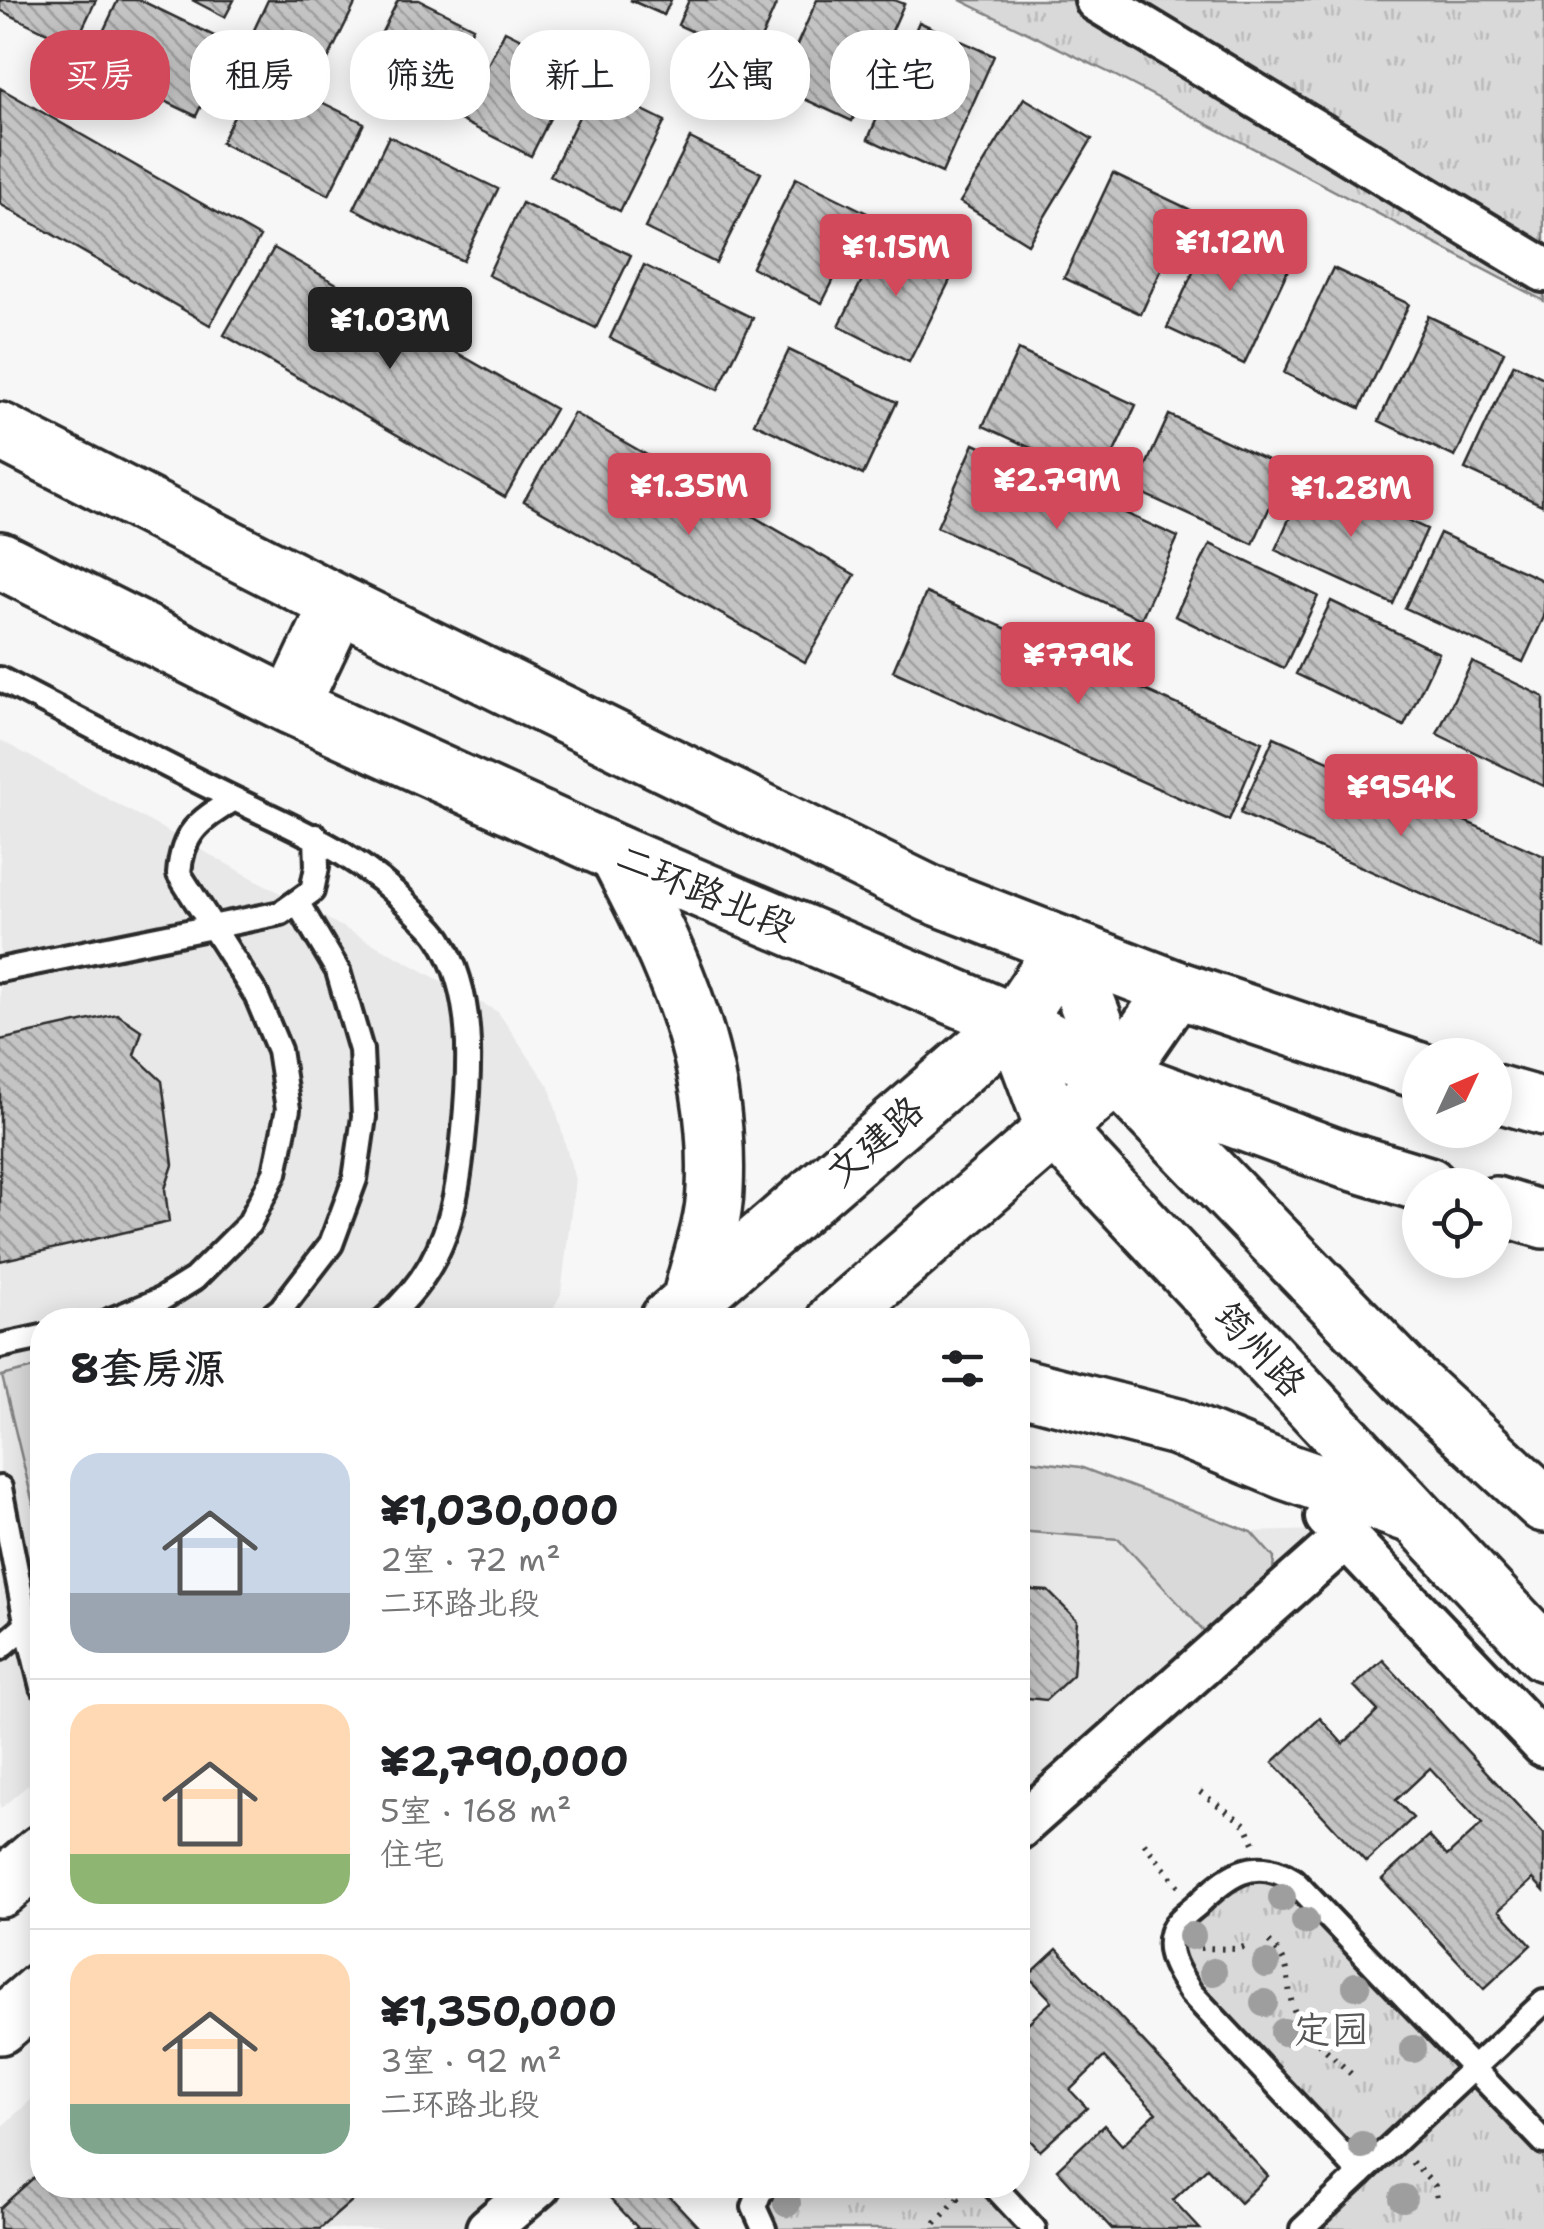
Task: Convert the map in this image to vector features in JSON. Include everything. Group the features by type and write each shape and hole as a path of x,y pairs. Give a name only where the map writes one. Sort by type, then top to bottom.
{"main road":[{"path":"0,431 339,604 930,894 1176,990 1402,1065"},
{"name":"二环路北段","path":"0,560 290,706 617,854 1014,1022 1116,1076 1344,1160 1402,1177"},
{"path":"290,706 339,604"},
{"path":"617,854 664,945 698,1032 714,1117 715,1193 680,1308"},
{"path":"1065,946 1116,1076 1414,1384 1544,1504"},
{"name":"文建路","path":"682,1308 1014,1022 1065,946"},
{"path":"849,1308 1116,1076 1176,990"},
{"name":"筠州路","path":"1014,1022 1054,1128 1544,1653"},
{"path":"1512,1098 1544,1107"},
{"path":"1512,1210 1544,1220"},
{"path":"1030,1389 1177,1427 1287,1472 1417,1516"},
{"path":"0,1889 30,1863"},
{"path":"0,2026 30,2000"}],"street":[{"path":"1097,0 1544,270"},
{"path":"1287,1472 1544,1745"},
{"path":"1030,1817 1346,1537"},
{"path":"488,2229 524,2198"}],"lane":[{"path":"0,679 234,799 316,836 402,898 440,938 463,993 468,1084 451,1224 428,1268 398,1308"},
{"path":"140,1308 194,1279 249,1224 275,1173 288,1108 279,1050 256,994 178,874 188,835 204,818 234,799"},
{"path":"0,970 281,913 312,891 317,867 316,836"},
{"path":"282,1308 332,1244 355,1179 364,1116 361,1050 338,971 297,902"},
{"path":"0,1346 30,1340"},
{"path":"0,1488 30,1600"},
{"path":"0,1648 30,1623"},
{"path":"1361,2174 1191,1992 1176,1970 1170,1942 1175,1925 1225,1878 1246,1868 1274,1870 1293,1880 1544,2142"},
{"path":"1302,2229 1544,2002"},
{"path":"758,2198 754,2207 764,2229"},
{"path":"1005,2198 1034,2229"}],"path":[{"path":"1200,1792 1246,1825 1259,1868"},
{"path":"1144,1844 1180,1888 1198,1903"},
{"path":"1170,1942 1208,1950 1248,1946"},
{"path":"1269,1942 1289,1968 1293,2010 1350,2074"},
{"path":"1394,2143 1436,2186 1437,2199"},
{"path":"936,2223 957,2198"}],"shaded area":[{"path":"0,740 498,1012 550,1088 575,1180 561,1294 553,1308 30,1308 30,1783 0,1809"},
{"path":"1030,1462 1080,1467 1251,1532 1352,1529 1030,1816"},
{"path":"30,2101 30,2198 507,2198 468,2229 0,2229 0,2128"}],"green space":[{"path":"960,0 1544,0 1544,301 1116,76"},
{"path":"30,1369 30,1491 2,1376"},
{"path":"1030,1461 1080,1467 1251,1532 1274,1558 1273,1571 1205,1632 1119,1539 1030,1532"},
{"name":"定园","path":"1274,1870 1544,2142 1544,2229 1302,2229 1360,2174 1191,1993 1175,1925 1225,1878"},
{"path":"767,2198 1005,2198 1034,2229 764,2229"}],"building":[{"path":"0,0 96,0 82,30 41,30 0,10"},
{"path":"118,0 140,0 202,30 190,30 190,113 170,103 170,30 104,30"},
{"path":"192,0 234,0 225,17"},
{"path":"268,0 357,0 330,55 330,30 254,30"},
{"path":"398,0 419,0 473,27 472,30 383,30"},
{"path":"630,0 671,0 664,15"},
{"path":"689,0 778,0 765,30 689,30 678,25"},
{"path":"817,0 894,0 904,4 892,30 830,30 830,111 810,102 810,30 804,30"},
{"path":"919,22 937,30 916,30"},
{"path":"505,31 510,33 510,120 549,120 531,156 460,120 490,120 490,61"},
{"path":"970,45 994,56 970,110"},
{"path":"0,88 30,105 30,120 56,120 260,237 210,325 0,204"},
{"path":"1024,98 1092,139 1028,244 960,202"},
{"path":"330,106 350,116 350,120 364,123 329,195 221,143 232,120 330,120"},
{"path":"650,114 665,121 620,211 550,176 577,120 650,120"},
{"path":"876,120 966,120 942,173 868,139"},
{"path":"389,136 498,189 463,261 354,209"},
{"path":"690,138 761,173 716,263 645,228"},
{"path":"1113,173 1189,209 1141,314 1064,278"},
{"path":"796,178 867,213 822,303 752,267"},
{"path":"522,203 631,255 596,328 488,275"},
{"path":"1216,223 1293,259 1244,364 1167,328"},
{"path":"884,236 954,272 909,362 839,326"},
{"path":"274,248 555,409 505,497 224,335"},
{"path":"644,265 753,318 718,390 610,338"},
{"path":"1333,268 1409,304 1360,408 1284,373"},
{"path":"1428,316 1504,352 1455,457 1379,421"},
{"path":"789,350 897,402 863,475 754,423"},
{"path":"1018,350 1136,405 1101,480 983,426"},
{"path":"1514,364 1544,378 1542,505 1465,469"},
{"path":"574,413 855,575 805,662 524,501"},
{"path":"1169,415 1287,469 1253,544 1135,490"},
{"path":"974,444 1178,537 1141,619 937,527"},
{"path":"1309,475 1427,529 1393,604 1275,550"},
{"path":"1440,533 1544,581 1544,617 1523,662 1405,608"},
{"path":"1210,544 1318,596 1284,668 1175,616"},
{"path":"926,593 1262,742 1229,820 893,671"},
{"path":"1331,601 1439,653 1404,726 1296,674"},
{"path":"1472,662 1544,697 1544,786 1437,734"},
{"path":"1274,737 1544,856 1544,948 1240,813"},
{"path":"117,1014 142,1031 134,1055 162,1081 173,1165 165,1189 169,1222 0,1261 0,1040"},
{"path":"1030,1590 1048,1591 1077,1620 1073,1675 1046,1700 1030,1698"},
{"path":"1383,1660 1544,1834 1544,1891 1533,1879 1499,1910 1531,1945 1484,1989 1382,1879 1429,1836 1447,1856 1482,1824 1430,1768 1396,1800 1413,1818 1366,1862 1273,1762 1320,1718 1343,1744 1378,1711 1354,1686"},
{"path":"1057,1949 1268,2176 1240,2203 1207,2168 1173,2200 1200,2229 1112,2229 1057,2169 1104,2125 1122,2145 1156,2113 1104,2057 1070,2090 1087,2108 1040,2151 1030,2140 1030,2021 1052,2001 1030,1974"},
{"path":"30,2181 30,2198 355,2198 320,2229 0,2229 0,2208"},
{"path":"610,2198 671,2198 700,2229 634,2229 637,2227"}]}
